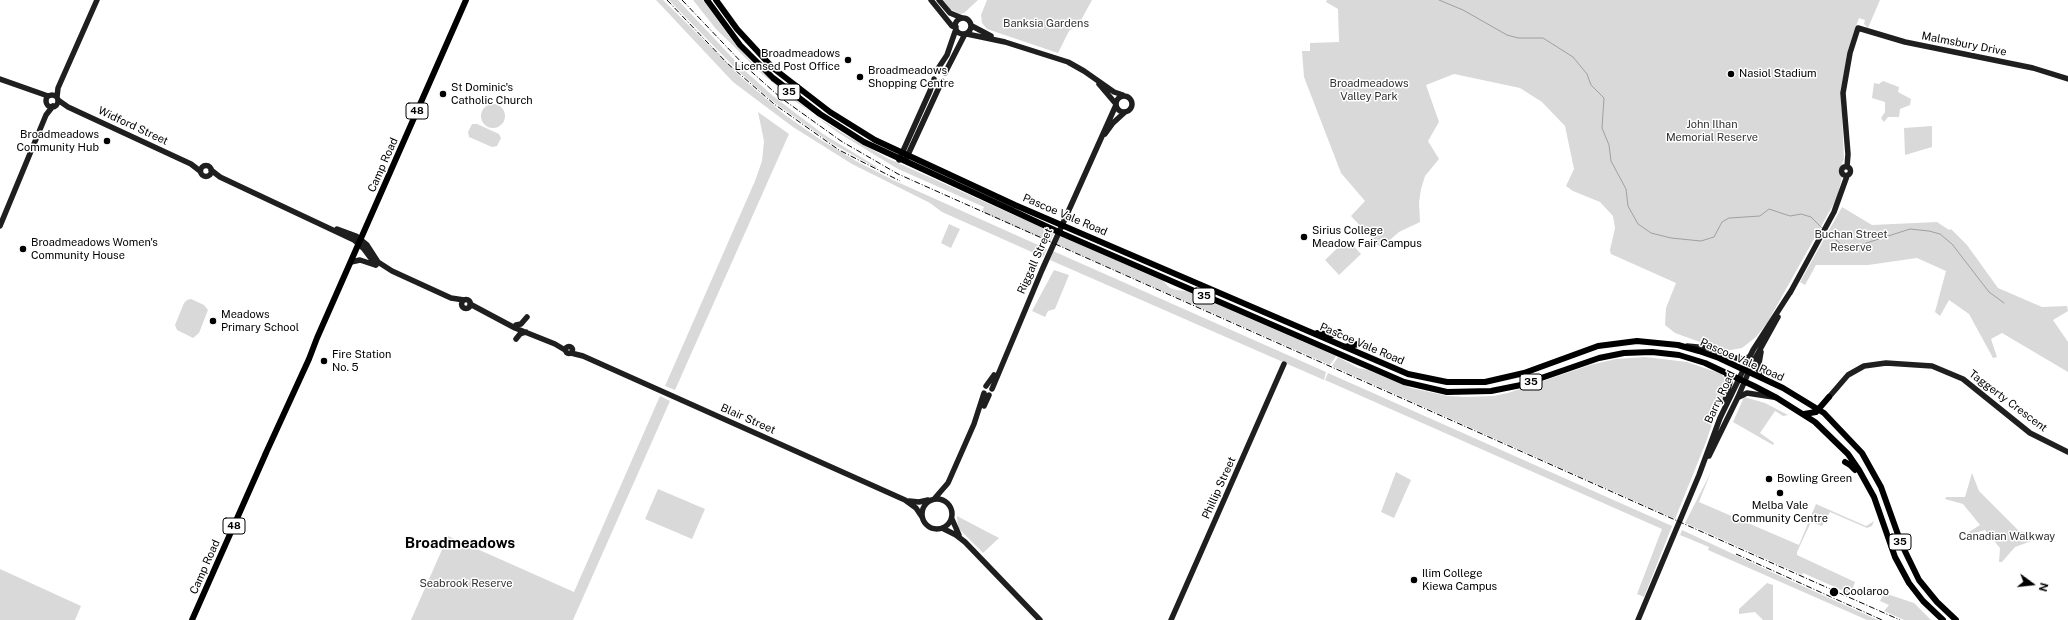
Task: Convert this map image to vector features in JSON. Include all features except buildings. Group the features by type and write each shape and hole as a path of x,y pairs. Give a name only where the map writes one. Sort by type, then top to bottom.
{"main road":[{"name":"Camp Road","path":"192,620 466,0"},
{"name":"Pascoe Vale Road","path":"707,0 740,45 788,91 841,128 902,161 978,196 1393,378 1436,390 1475,393 1505,389 1599,358 1639,352 1679,355 1705,363 1777,398 1821,427 1849,456 1874,498 1899,564 1909,583 1923,601 1943,620"},
{"name":"Pascoe Vale Road","path":"716,0 745,39 782,76 843,121 905,154 974,185 1408,374 1435,380 1460,383 1485,382 1511,377 1585,350 1610,344 1638,341 1682,346 1710,354 1762,378 1822,411 1862,453 1889,502 1901,543 1919,580 1937,602 1956,620"},
{"path":"974,185 978,196"},
{"path":"1095,239 1108,248 1133,259 1132,264"},
{"path":"1312,333 1332,335 1339,332"},
{"path":"1345,347 1358,344"},
{"path":"1806,401 1819,402 1829,397"},
{"path":"1803,414 1813,414 1822,411 1829,397"},
{"path":"1845,434 1855,451 1862,453"},
{"path":"1855,451 1845,462 1852,466 1874,498"},
{"path":"1883,521 1881,507 1889,502"}],"street":[{"path":"0,226 96,0"},
{"path":"931,0 960,33 1005,42 1068,62 1095,79 1114,92 1130,98 1132,102 1130,110 1125,112 1118,110 1116,105 1095,79"},
{"path":"939,0 950,13 968,20 972,26 1005,42"},
{"path":"902,161 930,91 934,74 948,56 957,21 962,18"},
{"path":"905,154 942,81 945,78 944,73 972,26"},
{"name":"Malmsbury Drive","path":"1847,167 1848,154 1843,93 1850,53 1857,29 1862,28 1884,37 1905,42 2041,70 2068,79"},
{"path":"937,70 944,73"},
{"name":"Widford Street","path":"0,79 68,107 202,169"},
{"path":"934,79 936,81 942,81"},
{"path":"1116,105 1117,99 1123,95"},
{"name":"Riggall Street","path":"1020,321 993,377 983,390 986,394 992,393 992,389 1020,321 1116,105"},
{"name":"Riggall Street","path":"1098,144 1113,122 1125,112"},
{"path":"220,177 203,175 202,169 209,166 211,170 220,177 360,242 378,262 392,271"},
{"name":"Barry Road","path":"1746,371 1765,340 1839,201 1846,176 1850,172 1847,167"},
{"path":"208,176 211,170"},
{"path":"360,242 376,265"},
{"path":"351,262 360,260 392,271"},
{"name":"Blair Street","path":"392,271 451,298 462,302 468,300 469,306 905,500 916,508 922,517"},
{"name":"Barry Road","path":"1638,620 1699,476 1738,397 1750,356 1791,291"},
{"path":"526,317 524,325 526,331 520,334 516,339 517,331 515,326 521,324 526,317"},
{"path":"1762,378 1758,369 1765,340"},
{"path":"1682,346 1708,348 1736,358 1745,359 1750,356"},
{"name":"Phillip Street","path":"1171,620 1284,364"},
{"name":"Taggerty Crescent","path":"1829,397 1848,376 1864,366 1886,364 1932,366 1946,370 1968,382 2030,433 2068,452"},
{"path":"1720,418 1729,387 1729,380 1726,373"},
{"name":"Barry Road","path":"1699,476 1720,418 1742,381"},
{"path":"986,386 992,389"},
{"path":"1738,397 1747,393 1777,398"},
{"path":"948,483 949,504 953,513 952,519 950,523 942,528 937,529 928,526 922,517 923,507 948,483 986,394"},
{"path":"933,499 940,498 949,504"},
{"name":"Blair Street","path":"905,500 919,502 933,499"},
{"path":"952,519 957,532 965,542 1040,620"},
{"path":"942,528 956,535 965,542"}],"green space":[{"path":"656,0 663,0 743,79 785,115 818,138 856,161 893,180 1047,249 1043,257 942,212 930,203 852,164 793,127 733,82"},
{"path":"669,0 678,0 742,68 773,96 823,134 877,167 876,168 831,143 772,101 738,71"},
{"path":"693,0 703,0 732,40 755,66 814,115 844,134 889,159 1054,233 1050,242 982,212 984,207 898,169 837,132 795,101 762,74 716,29"},
{"path":"943,0 978,0 964,13 960,14 950,9"},
{"name":"Banksia Gardens","path":"987,0 1092,0 1080,22 1069,31 1058,53 987,29 982,23 981,15"},
{"name":"John Ilhan Memorial Reserve","path":"1327,0 1880,0 1868,28 1864,24 1865,20 1859,18 1847,53 1841,92 1844,159 1840,169 1842,177 1837,198 1767,323 1756,337 1742,348 1725,351 1675,333 1665,325 1666,308 1676,283 1611,254 1610,250 1615,228 1613,216 1600,202 1573,191 1566,186 1574,169 1565,126 1542,102 1520,88 1454,74 1426,85 1439,122 1428,141 1439,159 1425,176 1421,189 1419,202 1420,222 1399,232 1383,246 1379,246 1351,216 1365,201 1341,173 1304,77 1302,51 1310,51 1310,43 1339,42 1338,9 1326,2"},
{"path":"1883,81 1899,87 1898,92 1911,99 1910,105 1900,109 1899,117 1888,117 1884,122 1881,118 1885,112 1885,102 1872,98 1874,83 1879,84"},
{"path":"488,104 498,104 505,111 505,121 498,128 488,128 481,121 481,111"},
{"path":"758,112 789,134 675,390 665,386 755,181 762,161 764,141"},
{"path":"472,124 477,124 499,134 501,138 497,146 492,147 469,137 468,132"},
{"path":"1932,126 1932,147 1905,155 1904,128"},
{"name":"Buchan Street Reserve","path":"1842,207 1872,225 1937,222 1949,230 1951,229 1967,245 1998,288 2042,307 2067,306 2068,311 2053,320 2068,342 2068,372 2002,333 1991,339 1997,357 1993,358 1969,314 1949,300 1940,316 1935,312 1946,271 1917,258 1868,265 1816,265 1805,285 1800,282"},
{"path":"949,224 960,229 951,248 941,243"},
{"path":"1060,236 1163,281 1170,288 1186,291 1336,356 1330,365 1056,244"},
{"path":"1347,239 1361,254 1339,275 1325,260"},
{"path":"1053,251 1326,372 1324,380 1050,260"},
{"path":"1054,270 1069,275 1055,309 1048,311 1045,317 1032,311"},
{"path":"191,299 204,305 208,310 199,333 193,338 177,330 175,325 184,303"},
{"path":"1338,357 1358,368 1368,370 1411,388 1448,396 1494,396 1508,393 1590,365 1616,359 1645,357 1687,362 1722,374 1727,382 1725,394 1714,418 1675,519 1332,366"},
{"path":"1328,373 1672,526 1644,597 1637,594 1662,529 1325,380"},
{"name":"Seabrook Reserve","path":"660,396 670,401 573,620 411,620 448,536 574,592"},
{"path":"1744,397 1765,403 1788,415 1783,416 1775,411 1760,433 1774,443 1773,445 1733,422"},
{"path":"1396,472 1411,480 1394,518 1381,512"},
{"path":"1711,472 1699,502 1799,545 1816,504 1866,526 1874,521 1872,526 1867,528 1830,512 1822,526 1811,522 1797,552 1797,555 1855,582 1853,587 1859,596 1856,594 1855,596 1803,573 1802,575 1685,523"},
{"name":"Canadian Walkway","path":"1972,473 1979,491 2019,531 2038,535 2037,539 2015,547 2002,562 1999,562 2000,548 1985,530 1971,534 1969,532 1980,525 1963,504 1945,499 1946,497 1965,497"},
{"path":"658,489 705,509 692,539 645,519"},
{"path":"957,516 999,538 983,553 958,528"},
{"path":"1682,530 1878,620 1867,620 1708,550 1709,547 1680,535"},
{"path":"0,569 81,606 75,620 0,620"},
{"path":"1767,583 1773,585 1773,620 1763,620 1755,612 1739,614 1739,609"},
{"path":"1884,593 1914,603 1931,620 1904,620 1884,611 1889,605 1880,601"}],"waterway":[{"path":"1439,0 1463,10 1507,35 1518,38 1543,38 1573,57 1587,74 1591,85 1604,98 1602,128 1609,145 1611,161 1626,189 1628,206 1638,224 1651,233 1671,238 1701,241 1714,237 1722,222 1729,218 1760,216 1769,209 1790,216 1801,214 1811,217 1822,228"},
{"path":"1826,232 1846,248 1857,246 1910,229 1940,234 1952,244 1989,292 2004,303"}],"railway":[{"path":"667,0 727,63 774,104 839,150 900,181"},
{"path":"682,0 745,66 781,98 841,141 898,174 1900,620"},
{"path":"1736,554 1882,620"}],"place":[{"name":"Broadmeadows Licensed Post Office","path":"848,60"},
{"name":"Nasiol Stadium","path":"1731,74"},
{"name":"Broadmeadows Shopping Centre","path":"860,77"},
{"name":"St Dominic's Catholic Church","path":"443,94"},
{"name":"Broadmeadows Community Hub","path":"107,141"},
{"name":"Sirius College Meadow Fair Campus","path":"1304,237"},
{"name":"Broadmeadows Women's Community House","path":"23,249"},
{"name":"Meadows Primary School","path":"213,321"},
{"name":"Fire Station No. 5","path":"324,361"},
{"name":"Bowling Green","path":"1769,479"},
{"name":"Melba Vale Community Centre","path":"1780,493"},
{"name":"Ilim College Kiewa Campus","path":"1414,580"},
{"name":"Coolaroo","path":"1834,592"}],"district":[{"name":"Broadmeadows","path":"460,543"}],"park label":[{"name":"Broadmeadows Valley Park","path":"1369,90"}]}
